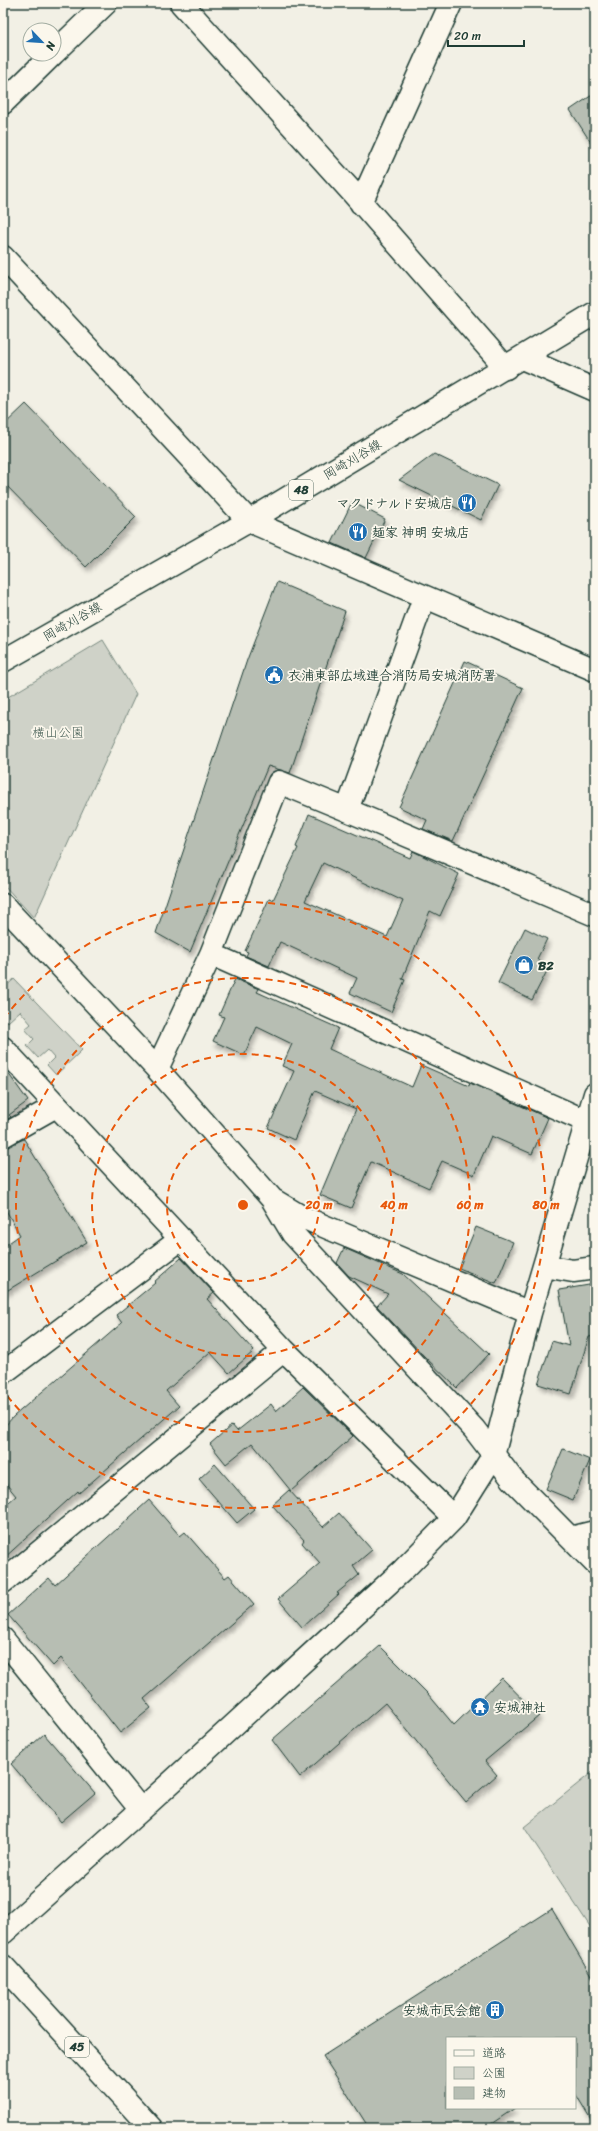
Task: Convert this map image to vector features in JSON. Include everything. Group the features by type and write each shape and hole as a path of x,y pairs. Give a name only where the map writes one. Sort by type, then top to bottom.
{"street":[{"path":"62,46 106,3"},
{"path":"181,3 361,203 514,363 595,390"},
{"path":"361,203 451,3"},
{"path":"3,102 46,62"},
{"path":"3,257 249,522 595,670"},
{"name":"岡崎刈谷線","path":"3,661 249,522 595,313"},
{"path":"348,810 424,598"},
{"path":"157,1069 211,954 279,782 595,915"},
{"path":"3,905 157,1069 272,1199 293,1234 474,1429 493,1456 513,1480 595,1563"},
{"path":"211,954 588,1122"},
{"path":"3,1048 284,1350 454,1518"},
{"path":"3,1933 141,1810 404,1570 454,1518 493,1456 530,1313 588,1122 595,1094"},
{"path":"3,1136 56,1106"},
{"path":"272,1199 300,1216 530,1313"},
{"path":"3,1373 181,1239"},
{"path":"544,1266 573,1271 595,1268"},
{"path":"3,1582 284,1350"},
{"path":"571,1538 595,1532"},
{"path":"3,1639 141,1810"},
{"name":"45","path":"3,1966 151,2128"}],"green space":[{"name":"横山公園","path":"103,640 136,694 34,918 3,884 3,700"},
{"path":"14,979 82,1050 56,1075 47,1065 54,1058 47,1050 38,1058 27,1046 34,1039 25,1029 31,1024 20,1011 8,1022 3,1017 3,989"},
{"path":"595,1770 595,1934 524,1827"}],"building":[{"path":"595,93 595,149 570,110"},
{"path":"26,404 136,517 86,567 3,482 3,426"},
{"name":"マクドナルド安城店","path":"434,454 498,485 481,520 399,480"},
{"name":"麺家 神明 安城店","path":"352,502 385,519 366,558 332,543"},
{"path":"277,582 345,611 290,773 268,766 190,952 156,933 247,660"},
{"path":"465,661 523,688 453,841 423,829 427,820 399,807"},
{"path":"309,814 410,858 413,851 459,874 440,916 430,911 402,979 405,980 391,1012 350,993 357,978 280,942 269,966 246,956 248,952 245,951 269,899 273,900 298,848 296,847","holes":["323,863 403,901 387,937 305,901"]},
{"name":"B2","path":"525,928 547,939 537,959 547,971 532,1000 498,983"},
{"path":"235,979 259,989 257,992 338,1028 329,1049 412,1087 421,1065 469,1086 470,1083 548,1118 532,1154 491,1136 474,1175 442,1161 429,1188 371,1162 351,1208 320,1195 356,1109 315,1091 294,1140 268,1128 294,1071 282,1066 292,1044 257,1027 244,1055 213,1041 224,1017 219,1015"},
{"path":"3,1066 28,1101 9,1115 11,1117 3,1122"},
{"path":"24,1139 87,1242 3,1293 3,1247 20,1235 3,1205 3,1148"},
{"path":"476,1227 513,1242 496,1283 459,1268"},
{"path":"344,1248 403,1274 489,1354 457,1388 424,1356 377,1306 388,1294 349,1276 337,1263"},
{"path":"181,1258 214,1293 207,1299 254,1351 229,1373 210,1352 166,1391 179,1406 79,1493 78,1491 3,1559 3,1507 16,1496 3,1480 3,1428 14,1416 122,1323 116,1315 155,1283 154,1282"},
{"path":"595,1284 595,1336 589,1337 571,1394 538,1384 552,1341 569,1346 559,1290"},
{"path":"303,1387 353,1436 291,1491 252,1443 226,1464 210,1444 232,1425 237,1431 271,1404 276,1411"},
{"path":"563,1449 590,1460 573,1500 546,1489"},
{"path":"215,1464 254,1509 237,1523 199,1479"},
{"path":"289,1490 323,1527 339,1513 372,1550 353,1566 359,1575 337,1593 339,1594 302,1627 278,1599 320,1563 302,1543 304,1540 272,1505"},
{"path":"149,1500 180,1536 185,1532 225,1578 229,1575 254,1604 144,1699 151,1708 120,1733 61,1658 53,1666 8,1615 49,1578 55,1585"},
{"path":"380,1646 428,1694 454,1725 502,1678 539,1716 485,1761 497,1775 466,1802 385,1703 300,1777 272,1740"},
{"path":"44,1734 95,1793 61,1822 11,1764"},
{"name":"安城市民会館","path":"552,1909 595,1982 595,2126 576,2095 576,2037 446,2037 446,2109 514,2109 485,2128 369,2128 323,2056"}],"place":[{"name":"マクドナルド安城店","path":"467,503"},
{"name":"麺家 神明 安城店","path":"358,532"},
{"name":"衣浦東部広域連合消防局安城消防署","path":"274,675"},
{"name":"B2","path":"524,965"},
{"name":"安城神社","path":"480,1707"},
{"name":"安城市民会館","path":"495,2010"}]}
